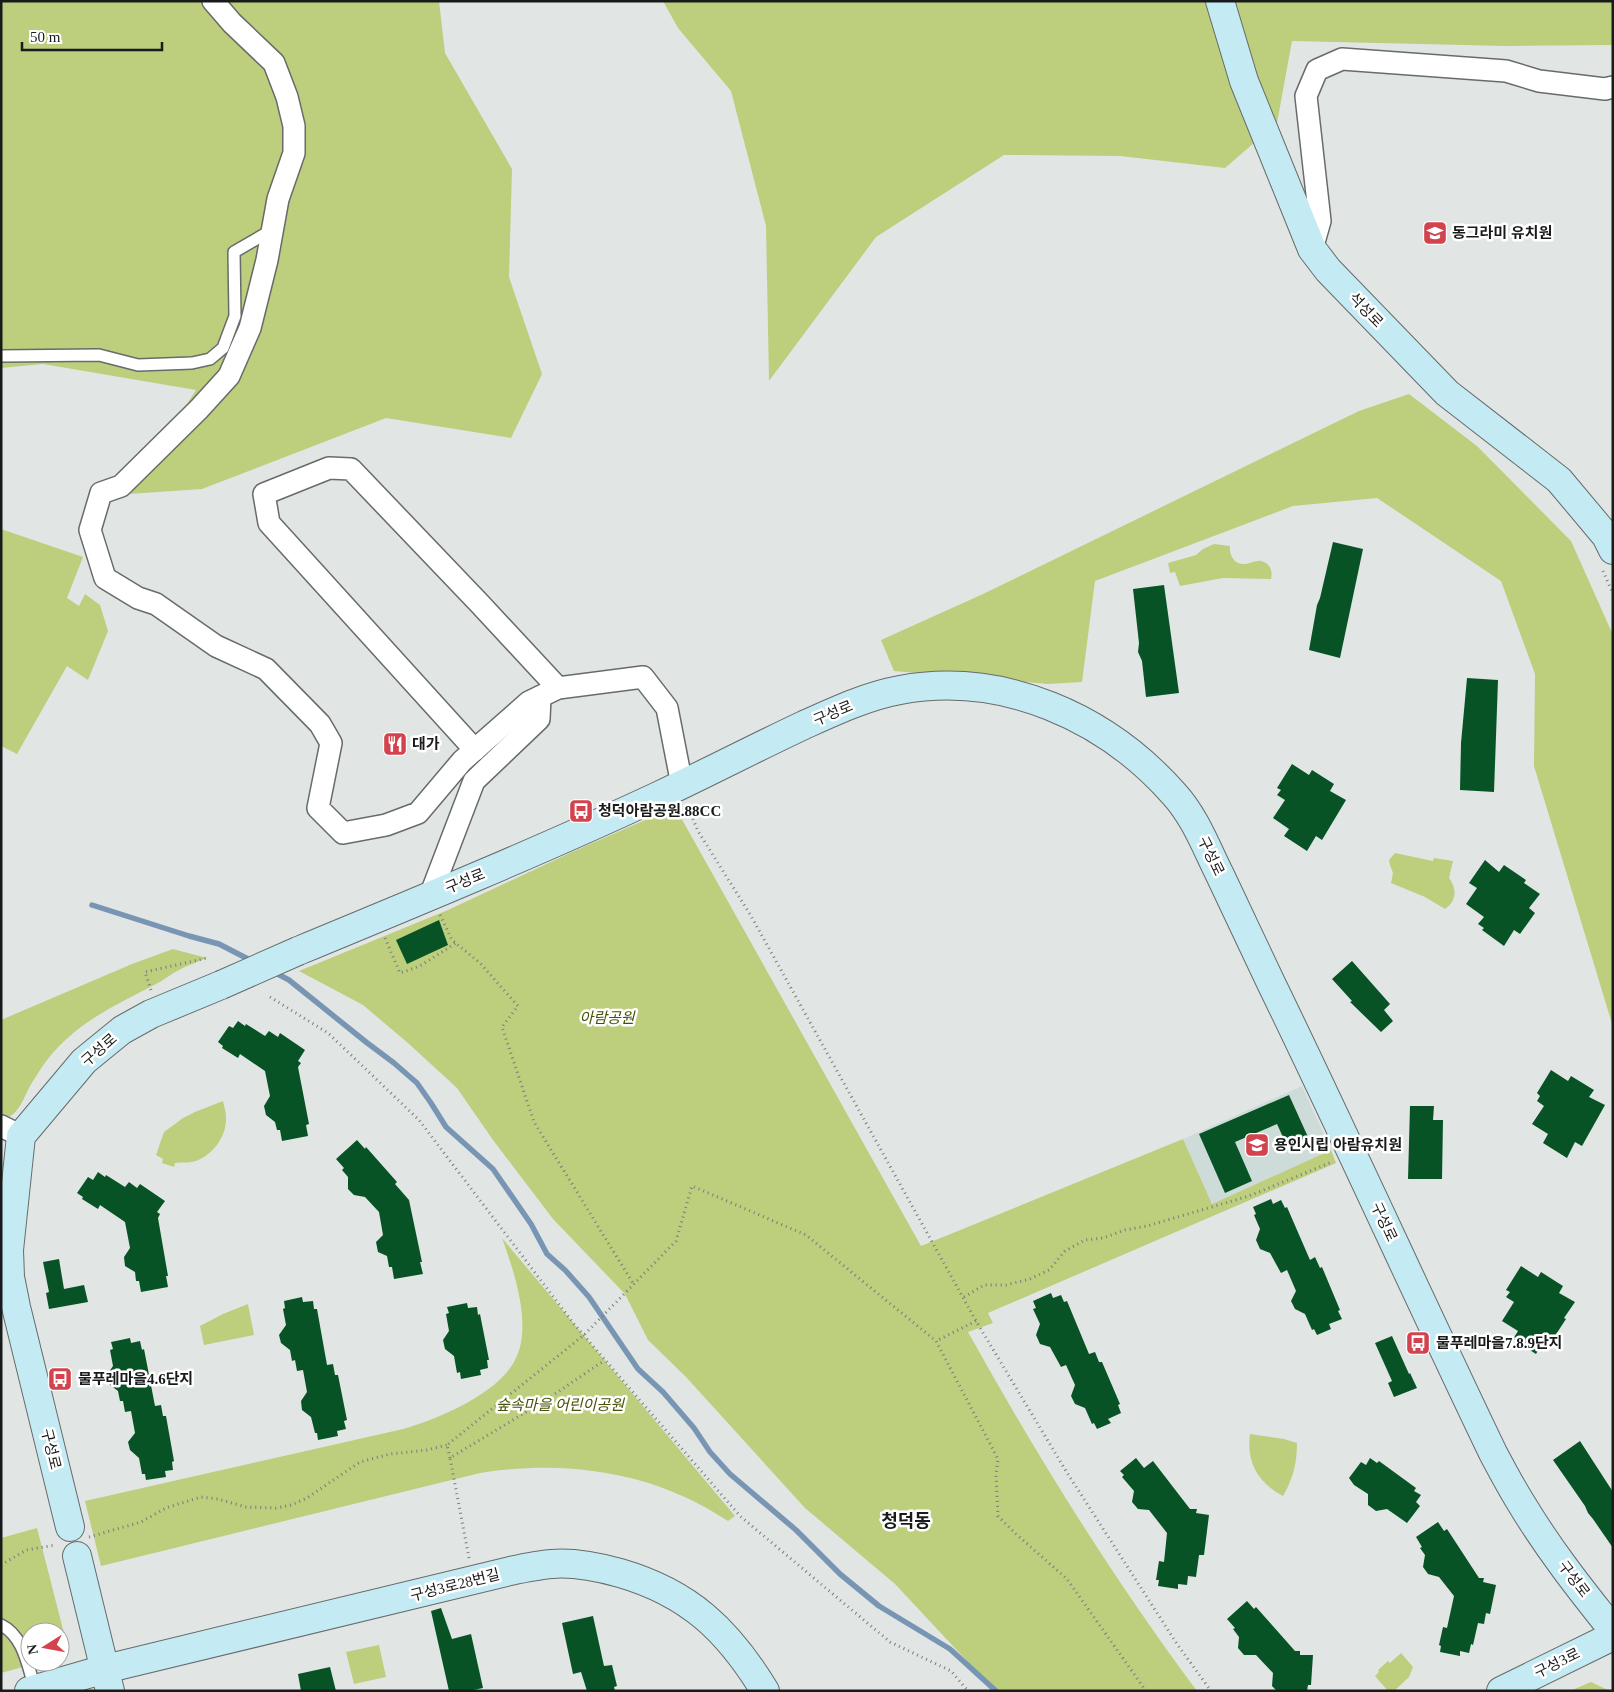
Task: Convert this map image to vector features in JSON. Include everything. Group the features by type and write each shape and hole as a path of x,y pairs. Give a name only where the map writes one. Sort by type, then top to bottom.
{"street":[{"path":"213,1 238,30 274,63 287,97 294,126 294,153 278,199 250,328 229,376 199,409 121,486 101,493 90,530 104,578 138,598 156,604 216,646 266,669 320,724 331,743 318,808 343,833 386,825 418,813 462,761 529,702 549,693 643,677 667,708 682,785"},
{"name":"석성로","path":"1220,1 1244,81 1312,249 1328,270 1447,393 1559,480 1606,536 1613,550"},
{"path":"1312,249 1320,221 1306,96 1317,70 1342,59 1506,71 1539,80 1605,89 1613,87"},
{"path":"475,750 269,522 264,494 329,468 351,469 480,604 549,693"},
{"name":"구성로","path":"107,1680 10,1277 11,1131 84,1061 122,1030 158,1012 532,853 682,785 821,718 867,699 896,691 921,687 989,689 1018,695 1074,715 1126,747 1151,770 1189,812 1352,1151 1493,1453 1521,1503 1570,1576 1613,1630"},
{"path":"430,896 474,781 538,719 549,693"},
{"name":"구성3로28번길","path":"32,1690 107,1680 473,1581 530,1567 570,1564 608,1570 650,1583 693,1606 713,1623 742,1657 765,1691"},
{"name":"구성3로","path":"1501,1691 1613,1636"}],"lane":[{"path":"1,356 99,355 138,365 192,363 210,359 223,348 235,316 234,252 272,230"},
{"path":"1,1625 15,1636 23,1651 32,1690"}],"path":[{"path":"682,785 688,809 698,831 751,916 976,1321 1066,1471 1177,1644 1211,1691"},
{"path":"430,896 452,940 480,963 518,1006 502,1027 534,1122 634,1285"},
{"path":"377,918 400,974 420,966 456,943"},
{"path":"158,1012 145,972 207,958"},
{"path":"270,997 328,1033 419,1120 584,1335 740,1516 890,1642 950,1671 968,1691"},
{"path":"964,1298 984,1285 1006,1285 1030,1280 1049,1270 1064,1251 1086,1240 1147,1226 1249,1196 1333,1162 1352,1151"},
{"path":"1,1565 26,1550 73,1541 141,1522 166,1508 201,1497 218,1499 246,1507 276,1508 291,1505 307,1498 360,1462 390,1454 427,1450 447,1444 584,1335 676,1241 692,1186 806,1235 936,1341 998,1459 996,1475 998,1516 1067,1579 1146,1691"},
{"path":"936,1341 976,1321"},
{"path":"450,1458 546,1400 605,1360"},
{"path":"447,1444 473,1581"}],"shaded area":[{"name":"용인시립 아람유치원","path":"1302,1086 1331,1150 1212,1204 1183,1139"}],"green space":[{"path":"1,1 439,1 445,53 512,169 509,277 542,374 511,438 386,418 202,489 129,494 196,390 43,364 1,368"},
{"path":"663,1 1613,1 1613,45 1506,46 1292,41 1277,123 1225,168 1120,156 1004,155 876,237 769,381 766,226 731,91 678,28"},
{"path":"1409,394 1477,446 1571,541 1613,635 1613,1027 1534,766 1535,674 1501,581 1377,498 1293,506 1095,581 1082,682 1048,684 894,671 881,640 983,594 1359,411"},
{"path":"1,529 83,557 67,598 79,606 85,594 100,605 108,631 88,680 67,666 17,754 1,746"},
{"path":"1214,544 1230,546 1231,556 1238,563 1247,564 1259,561 1269,565 1272,573 1271,579 1223,578 1180,586 1175,572 1170,573 1168,563 1196,555"},
{"name":"아람공원","path":"675,807 921,1246 1183,1139 1212,1204 1331,1150 1336,1163 988,1313 993,1323 968,1332 1076,1515 1135,1604 1197,1691 995,1691 895,1584 805,1508 686,1377 648,1340 625,1294 553,1219 493,1140 457,1088 363,1005 299,971 448,910 572,852"},
{"path":"1395,853 1433,861 1434,858 1453,861 1449,878 1453,886 1454,899 1449,906 1445,909 1425,897 1391,883 1393,873 1389,860"},
{"path":"173,949 207,958 176,972 107,1010 77,1030 51,1055 32,1082 16,1112 7,1118 1,1119 1,1020 132,964"},
{"path":"223,1101 226,1125 221,1139 216,1146 199,1160 175,1163 174,1167 162,1163 163,1159 156,1155 164,1132 183,1118"},
{"name":"숲속마을 어린이공원","path":"502,1238 735,1516 728,1521 700,1504 671,1491 609,1473 577,1469 512,1469 480,1473 101,1566 85,1501 403,1429 449,1412 495,1384 507,1372 515,1360 520,1347 522,1332 520,1299 512,1266"},
{"path":"248,1304 254,1335 204,1345 200,1326"},
{"path":"1250,1434 1297,1443 1294,1471 1283,1496 1267,1485 1256,1471 1250,1454"},
{"path":"37,1528 61,1622 20,1622 20,1668 1,1673 1,1538"},
{"path":"379,1645 386,1677 354,1684 346,1652"},
{"path":"1401,1653 1413,1667 1409,1677 1394,1691 1388,1691 1375,1676 1379,1672 1378,1670 1388,1661 1390,1663"},
{"path":"1591,1682 1610,1691 1570,1691"}],"building":[{"path":"1333,542 1363,549 1340,658 1309,650 1317,605"},
{"path":"1164,585 1179,693 1146,697 1142,661 1138,652 1139,643 1133,589"},
{"path":"1467,678 1498,680 1494,792 1460,790 1461,743"},
{"path":"1292,764 1309,775 1312,770 1334,784 1330,791 1346,800 1322,840 1316,836 1307,851 1284,836 1289,829 1273,818 1285,800 1277,795 1281,790 1277,788"},
{"path":"1485,860 1499,872 1504,865 1526,880 1524,883 1540,894 1529,908 1535,913 1520,934 1514,930 1504,946 1482,930 1484,928 1478,924 1484,917 1466,904 1477,888 1469,883"},
{"path":"439,920 448,945 407,964 396,940"},
{"path":"1352,961 1390,1004 1384,1010 1393,1021 1381,1032 1350,1002 1352,1001 1332,979"},
{"path":"238,1021 265,1036 269,1031 278,1037 280,1033 305,1050 298,1061 301,1063 298,1067 309,1124 306,1125 308,1136 282,1141 280,1130 277,1130 275,1122 266,1115 264,1106 270,1096 265,1071 240,1054 238,1058 222,1048 223,1046 218,1042 229,1026 233,1028"},
{"path":"1551,1070 1568,1081 1571,1076 1594,1090 1589,1097 1605,1105 1582,1146 1575,1142 1567,1158 1543,1143 1548,1134 1532,1124 1544,1106 1537,1101 1540,1096 1537,1093"},
{"path":"1289,1095 1308,1137 1287,1146 1277,1124 1235,1142 1252,1181 1225,1193 1199,1134"},
{"path":"1410,1106 1434,1106 1433,1120 1443,1120 1442,1179 1408,1179"},
{"path":"357,1140 365,1149 366,1147 397,1182 395,1184 409,1200 423,1274 394,1279 392,1267 389,1267 387,1256 378,1252 376,1242 383,1235 379,1212 365,1197 354,1195 348,1189 348,1177 342,1170 344,1168 336,1159"},
{"path":"98,1172 125,1187 129,1182 137,1188 140,1184 165,1201 157,1212 160,1214 158,1218 168,1276 166,1276 168,1287 141,1292 139,1281 136,1281 135,1272 125,1266 124,1257 130,1248 125,1222 100,1205 98,1209 82,1199 83,1197 77,1193 88,1177 93,1180"},
{"path":"1271,1199 1273,1204 1281,1200 1285,1208 1287,1207 1310,1260 1315,1257 1320,1268 1322,1267 1340,1310 1338,1311 1342,1319 1329,1324 1331,1329 1317,1335 1314,1329 1312,1330 1305,1314 1295,1309 1291,1301 1296,1291 1287,1270 1281,1273 1270,1253 1260,1249 1256,1240 1260,1229 1253,1207"},
{"path":"59,1259 64,1289 84,1285 88,1302 49,1309 46,1293 49,1292 43,1262"},
{"path":"1521,1266 1538,1277 1541,1272 1563,1286 1559,1293 1575,1302 1551,1342 1545,1338 1536,1354 1513,1339 1518,1331 1502,1321 1514,1302 1506,1297 1510,1292 1506,1290"},
{"path":"1051,1293 1053,1298 1061,1295 1064,1302 1067,1301 1089,1354 1095,1352 1099,1362 1102,1362 1120,1404 1118,1405 1121,1413 1108,1419 1111,1423 1097,1429 1094,1423 1092,1424 1085,1408 1075,1404 1071,1396 1075,1385 1066,1365 1061,1367 1050,1347 1040,1344 1036,1335 1040,1324 1033,1309 1036,1308 1033,1301"},
{"path":"302,1297 303,1302 313,1301 314,1309 317,1309 327,1365 333,1364 335,1375 338,1375 347,1420 344,1421 346,1429 337,1431 338,1436 318,1440 311,1417 302,1410 301,1401 307,1392 303,1370 297,1371 295,1360 292,1361 290,1350 281,1343 279,1335 286,1325 283,1309 285,1308 284,1301"},
{"path":"467,1303 468,1308 477,1307 478,1315 480,1314 489,1360 487,1360 488,1368 480,1370 481,1375 461,1379 460,1372 457,1373 454,1356 445,1349 443,1340 449,1331 446,1314 449,1313 447,1307"},
{"path":"1392,1336 1417,1388 1394,1397 1388,1383 1392,1381 1375,1343"},
{"path":"130,1338 131,1343 140,1341 142,1350 144,1349 155,1406 161,1405 163,1416 166,1416 174,1461 172,1462 173,1470 165,1471 166,1477 146,1480 145,1474 142,1474 139,1458 130,1450 128,1442 135,1433 131,1411 125,1412 123,1401 120,1401 118,1391 109,1384 107,1375 113,1366 110,1350 113,1349 111,1342"},
{"path":"1580,1441 1613,1492 1613,1548 1553,1460"},
{"path":"1136,1458 1144,1468 1153,1461 1190,1509 1197,1509 1196,1513 1209,1515 1204,1555 1199,1555 1196,1577 1188,1576 1187,1585 1178,1584 1178,1589 1158,1586 1159,1580 1156,1580 1159,1561 1164,1562 1167,1533 1149,1510 1138,1509 1132,1502 1134,1491 1122,1477 1124,1475 1120,1471"},
{"path":"1370,1458 1377,1463 1379,1461 1416,1488 1414,1491 1421,1495 1416,1502 1420,1506 1407,1523 1387,1509 1376,1511 1368,1505 1368,1494 1354,1485 1349,1478 1361,1462 1366,1465"},
{"path":"1438,1522 1444,1531 1447,1529 1479,1578 1484,1578 1483,1582 1496,1585 1490,1614 1486,1613 1484,1624 1478,1623 1473,1645 1471,1644 1469,1653 1460,1651 1460,1656 1440,1652 1441,1646 1439,1645 1443,1627 1447,1628 1454,1596 1439,1577 1428,1574 1423,1567 1425,1555 1416,1537"},
{"path":"1247,1601 1254,1609 1256,1607 1295,1651 1300,1651 1300,1655 1313,1655 1311,1685 1308,1685 1307,1691 1277,1691 1272,1686 1273,1673 1256,1655 1244,1655 1238,1648 1239,1637 1233,1629 1235,1628 1227,1619"},
{"path":"441,1608 452,1639 471,1634 483,1688 469,1691 449,1691 431,1611"},
{"path":"593,1616 604,1666 612,1665 617,1686 614,1687 615,1691 587,1691 581,1672 573,1674 562,1623"},
{"path":"330,1667 336,1691 301,1691 298,1674"}],"waterway":[{"path":"92,905 219,944 252,961"},
{"path":"272,971 289,980 417,1083 446,1127 493,1169 531,1224 547,1254 565,1270 589,1297 638,1369 663,1392 694,1428 710,1452 730,1474 796,1530 840,1574 879,1606 950,1649 996,1691"}],"place":[{"name":"동그라미 유치원","path":"1435,233"},
{"name":"대가","path":"395,744"},
{"name":"청덕아람공원.88CC","path":"581,811"},
{"name":"용인시립 아람유치원","path":"1257,1145"},
{"name":"물푸레마을7.8.9단지","path":"1418,1343"},
{"name":"물푸레마을4.6단지","path":"60,1379"}],"district":[{"name":"청덕동","path":"906,1521"}]}
